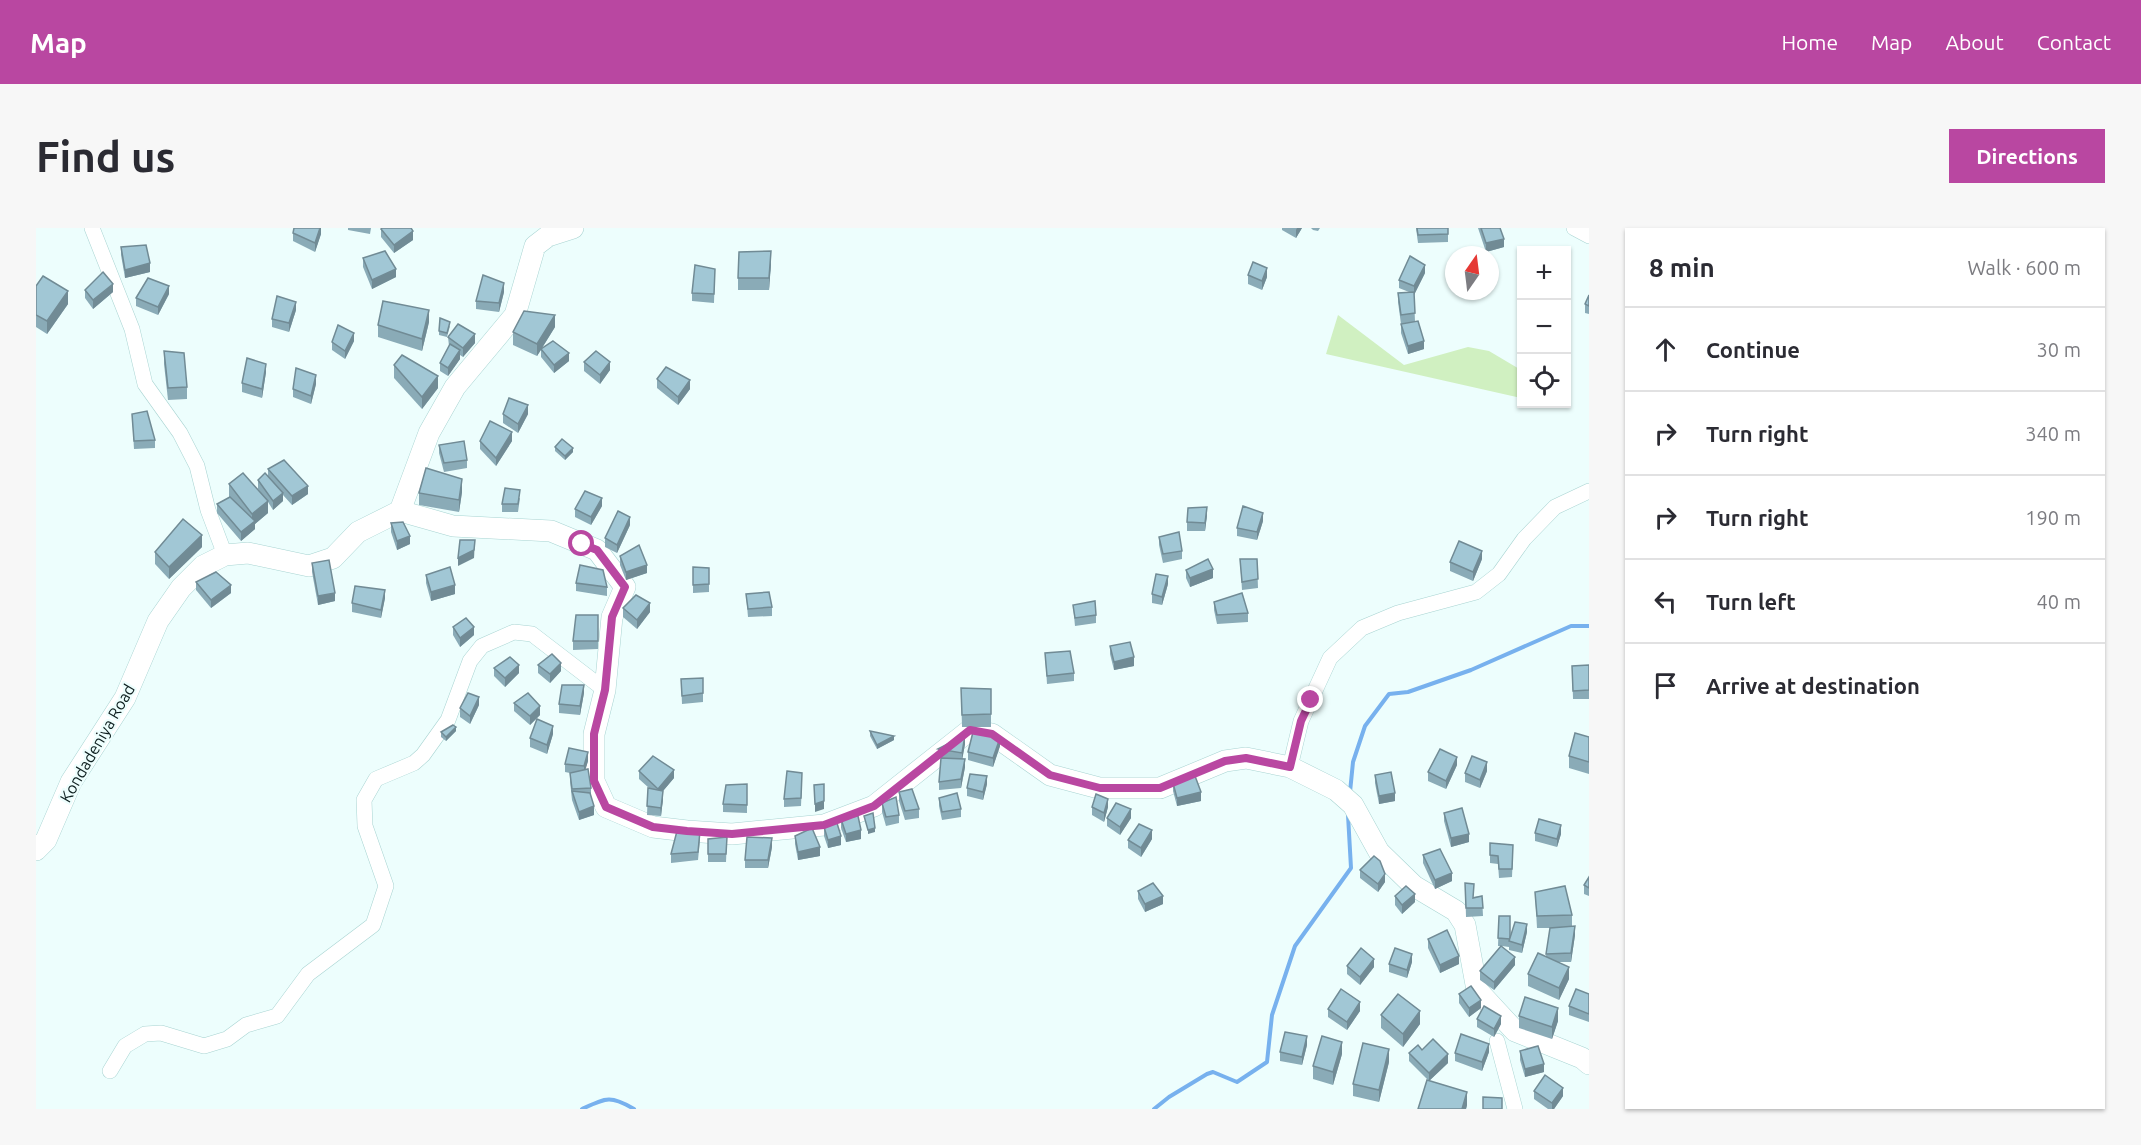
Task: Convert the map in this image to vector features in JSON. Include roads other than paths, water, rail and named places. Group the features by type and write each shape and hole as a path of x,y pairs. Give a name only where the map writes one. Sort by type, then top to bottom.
{"street":[{"path":"92,228 132,329 145,384 180,433 197,466 208,510 225,555"},
{"path":"573,228 548,237 535,246 514,315 455,387 429,433 400,511 453,526 551,531 597,550 625,587 612,617 605,690 594,734 594,781 606,807 653,827 687,831 732,834 824,825 874,806 970,730 992,734 1050,775 1100,788 1160,788 1225,761 1246,758 1290,767 1336,790 1353,805 1378,852 1414,886 1456,911 1465,925 1477,990 1515,1031 1587,1056"},
{"path":"1574,228 1589,236"},
{"path":"1290,767 1301,721 1330,658 1362,628 1398,613 1476,592 1498,574 1524,539 1555,507 1589,491"},
{"name":"Kondadeniya Road","path":"36,850 46,840 71,782 126,698 158,621 181,588 203,566 225,555 248,553 309,566 333,558 358,532 400,511"},
{"path":"110,1071 125,1046 145,1034 160,1033 204,1046 227,1039 246,1024 277,1016 308,974 373,925 386,886 365,826 364,800 376,779 414,763 423,755 448,720 470,661 482,646 514,632 532,634 605,690"},
{"path":"1497,1041 1515,1109"}],"waterway":[{"path":"1350,792 1353,762 1365,726 1389,694 1408,692 1471,670 1571,626 1589,626"},
{"path":"1154,1109 1207,1074 1213,1072 1237,1082 1267,1062 1272,1015 1295,946 1351,868 1348,815"},
{"path":"582,1109 603,1100 613,1100 634,1109"}]}
